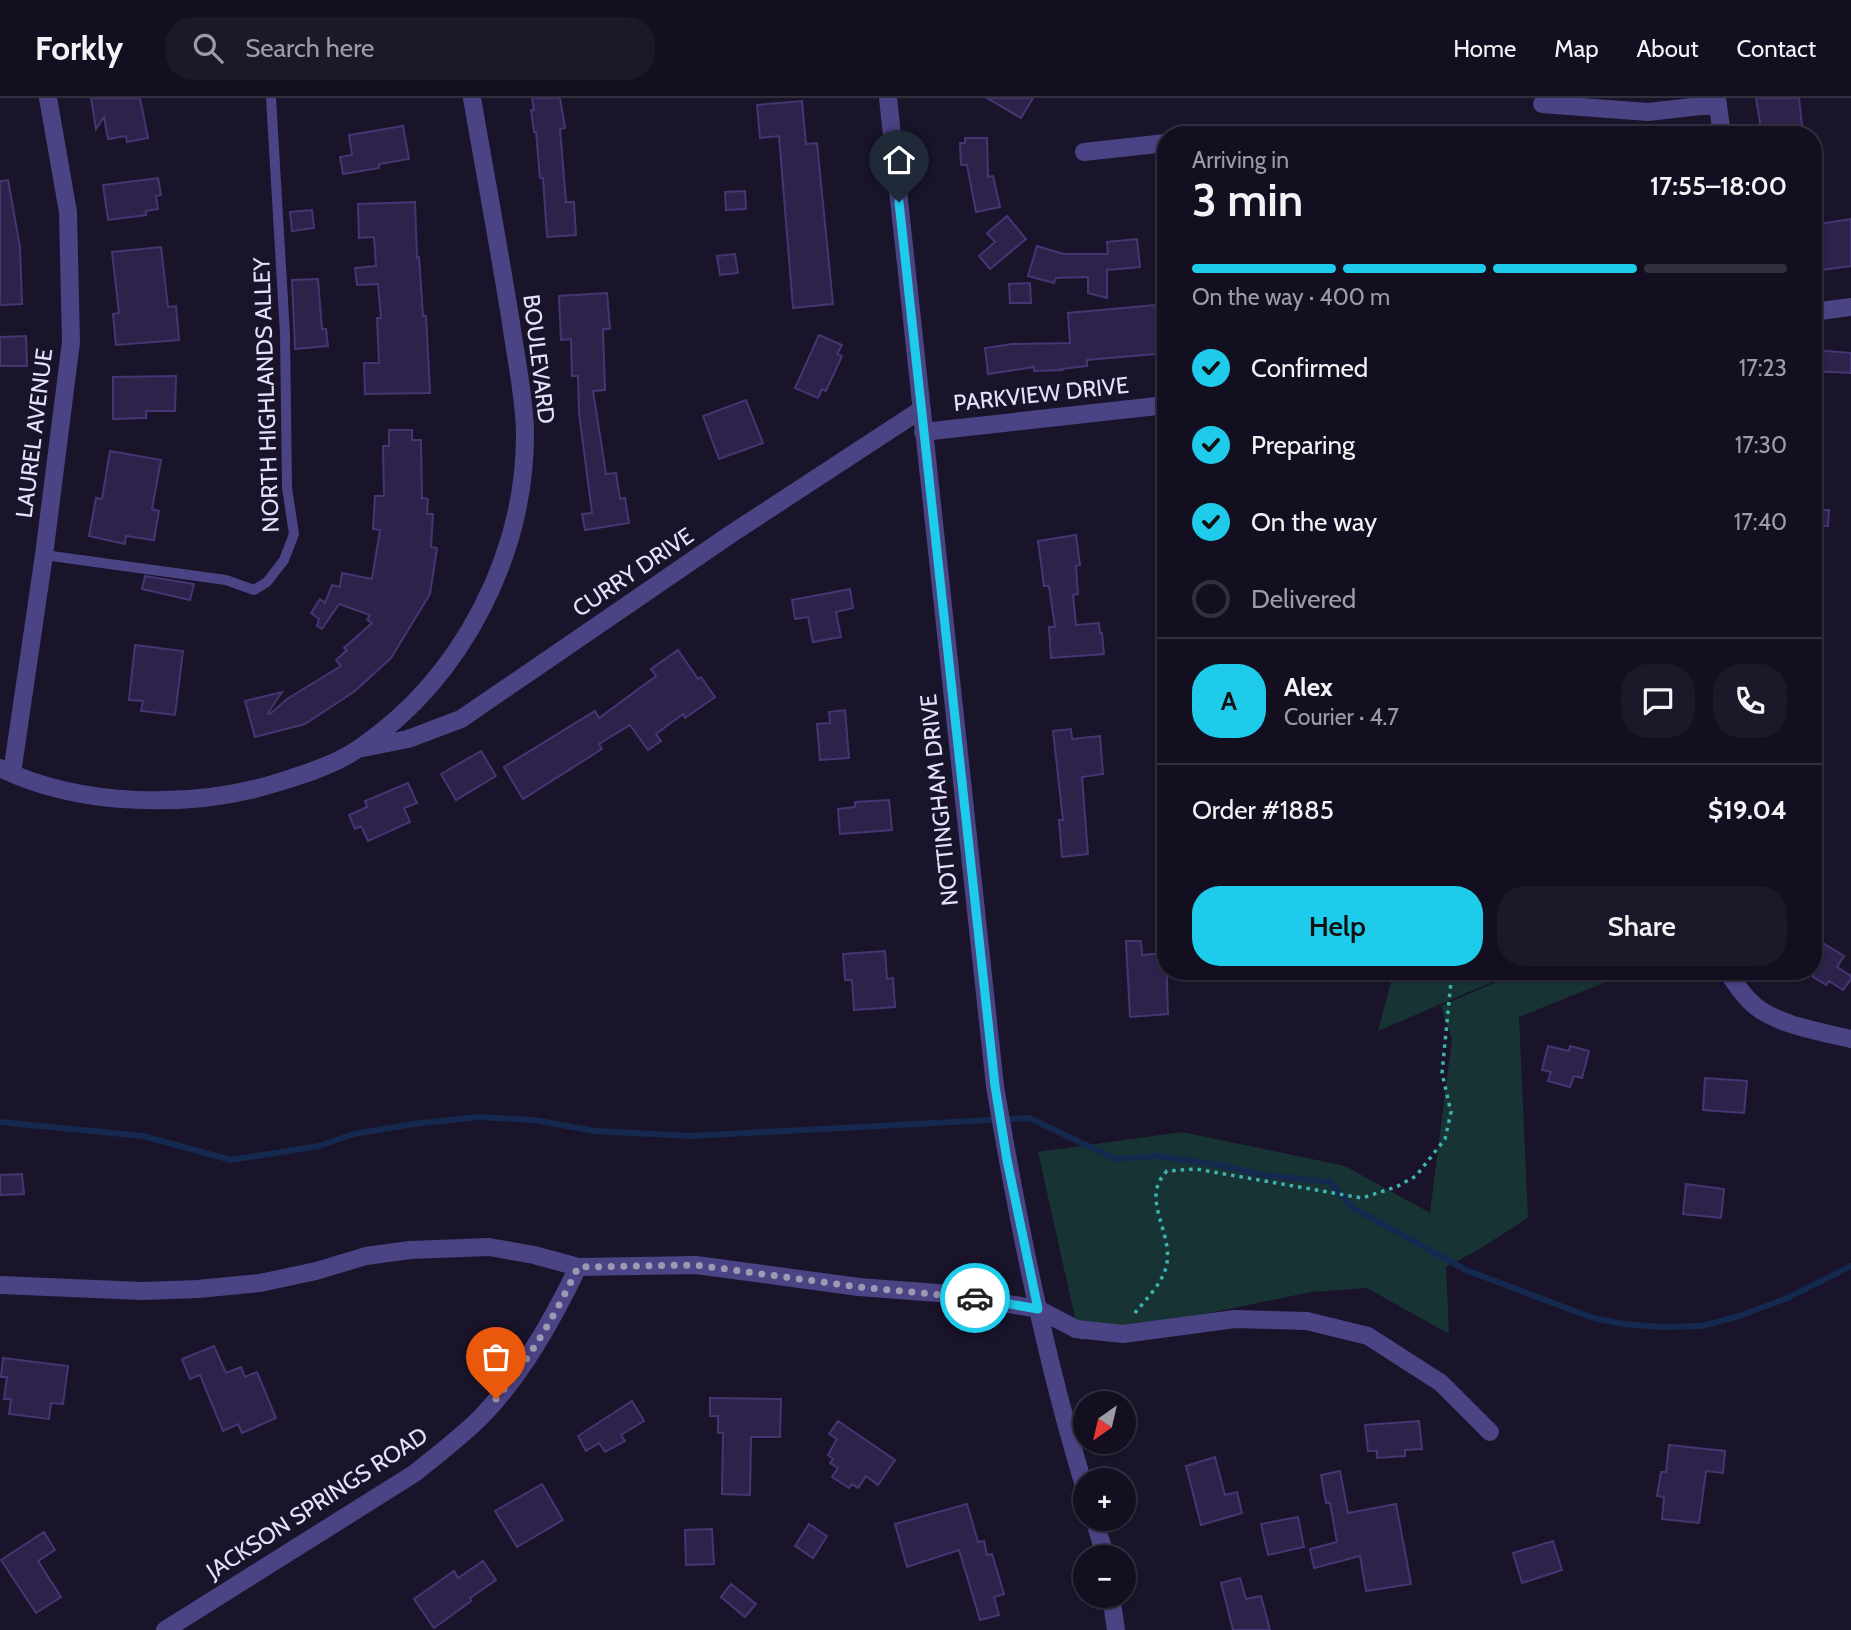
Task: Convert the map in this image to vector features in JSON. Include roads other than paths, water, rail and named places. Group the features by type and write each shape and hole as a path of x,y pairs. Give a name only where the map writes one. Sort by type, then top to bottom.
{"street":[{"name":"LAUREL AVENUE","path":"6,771 44,555 71,342 68,212 48,98"},
{"name":"BOULEVARD","path":"6,771 75,792 140,800 173,800 237,793 270,785 321,767 360,748 401,714 431,683 469,631 501,566 516,517 524,457 523,404 472,98"},
{"name":"NOTTINGHAM DRIVE","path":"888,98 999,1107 1038,1309 1080,1468"},
{"path":"1542,104 1648,112 1718,101 1721,126"},
{"path":"1084,152 1157,144"},
{"path":"1822,311 1851,307"},
{"name":"PARKVIEW DRIVE","path":"923,432 1157,406"},
{"name":"CURRY DRIVE","path":"360,748 408,739 461,719 731,534 922,410"},
{"path":"1733,980 1745,998 1771,1016 1851,1039"},
{"path":"0,1285 142,1291 198,1289 260,1283 316,1271 366,1256 410,1250 489,1247 578,1267 696,1265 859,1287 951,1294 1038,1309 1076,1329 1123,1334 1235,1319 1307,1321 1368,1336 1441,1383 1490,1432"},
{"name":"JACKSON SPRINGS ROAD","path":"165,1630 415,1474 445,1449 482,1416 509,1383 563,1299 578,1267"},
{"path":"1113,1608 1116,1630"}],"lane":[{"name":"NORTH HIGHLANDS ALLEY","path":"44,555 226,580 254,590 267,582 284,560 294,534 288,488 285,334 271,98"}],"waterway":[{"path":"0,1122 143,1136 231,1160 319,1146 354,1134 478,1117 534,1120 595,1131 691,1136 1029,1118 1116,1159 1158,1156 1220,1165 1263,1175 1330,1182 1353,1208 1466,1270 1593,1318 1624,1324 1702,1326 1785,1299 1851,1266"}]}
